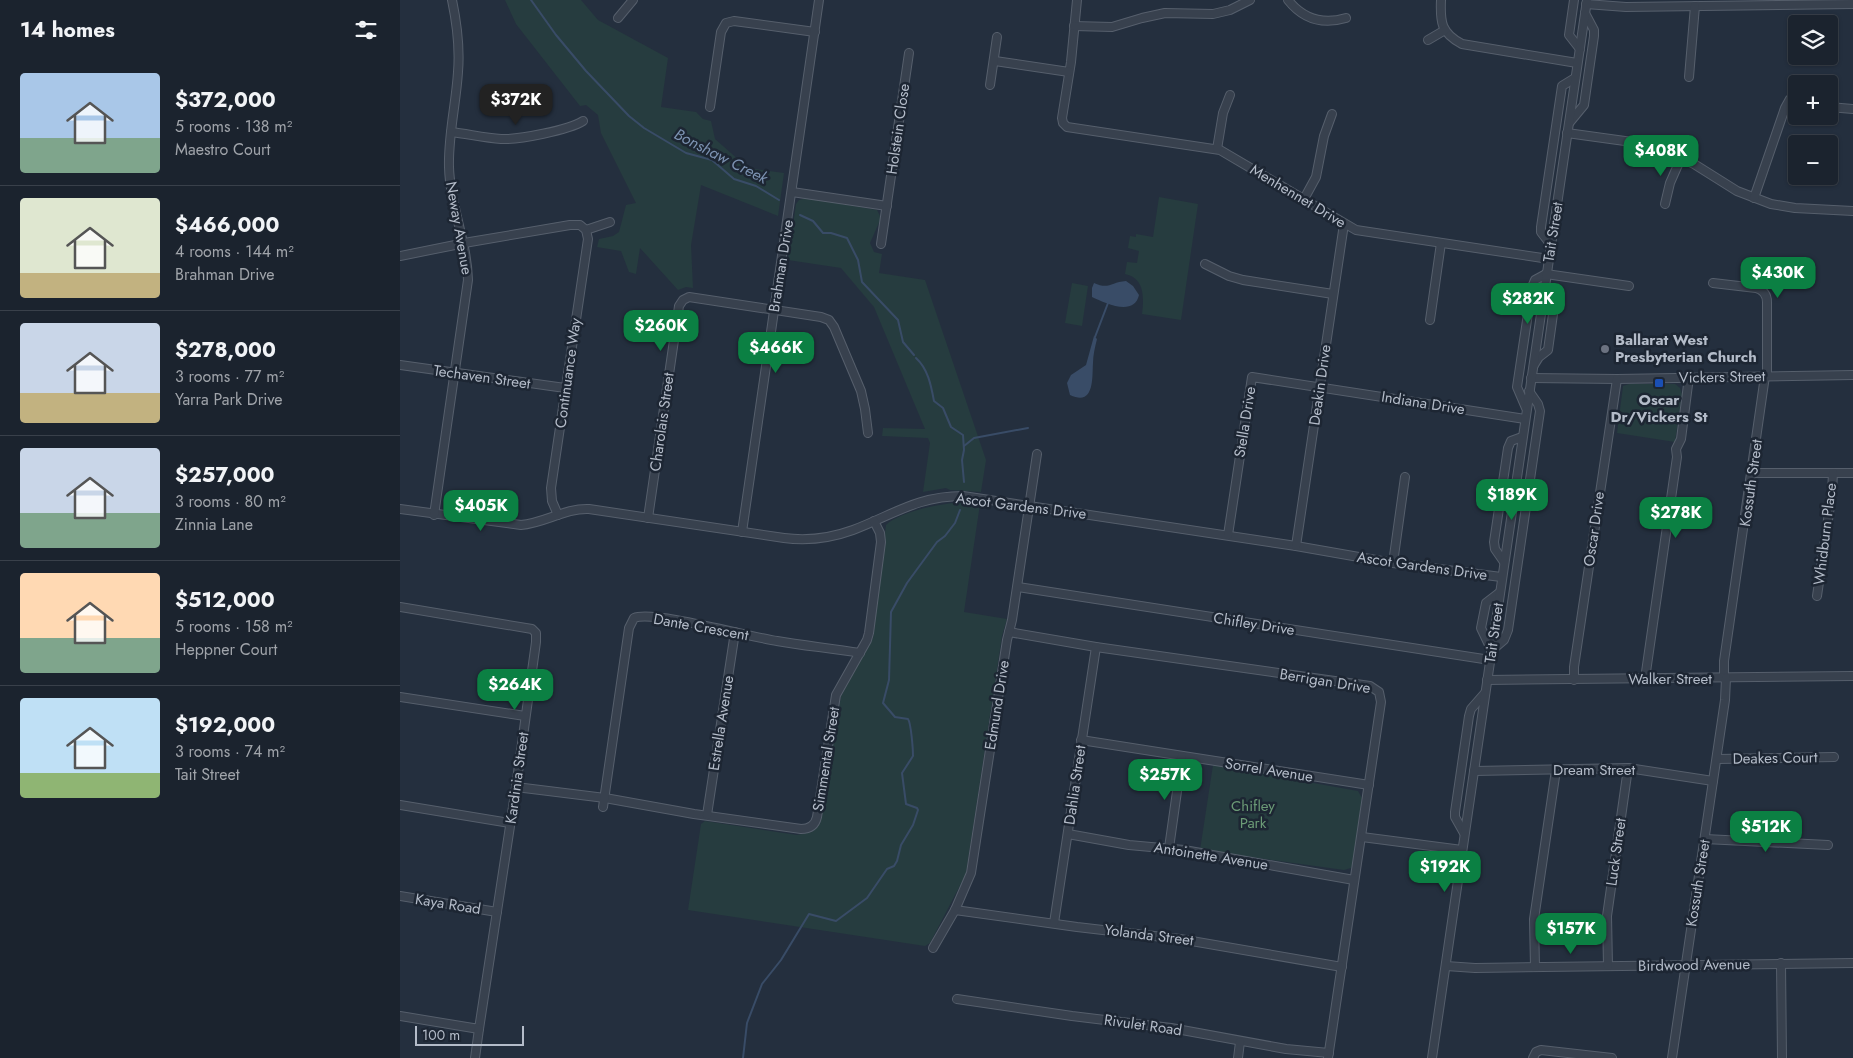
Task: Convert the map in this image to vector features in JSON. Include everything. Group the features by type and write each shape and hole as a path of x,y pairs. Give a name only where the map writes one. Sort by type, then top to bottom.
{"street":[{"name":"Neway Avenue","path":"434,514 468,288 468,268 464,243 450,189 449,156 459,60 458,33 452,0"},
{"path":"618,18 633,0"},
{"name":"Brahman Drive","path":"742,532 819,0"},
{"path":"995,61 1069,72 1077,0"},
{"path":"1074,26 1112,27 1165,13 1209,15 1230,10 1250,0"},
{"path":"1288,0 1297,11 1311,19 1328,21 1346,18"},
{"path":"1441,0 1440,19 1445,30 1456,41 1469,47 1577,63"},
{"path":"1574,0 1569,35 1580,49"},
{"path":"1587,2 1626,7 1822,2 1853,4"},
{"name":"Tait Street","path":"1432,1058 1587,2"},
{"path":"1689,77 1695,6"},
{"path":"1585,13 1595,33 1589,75 1584,106 1576,114 1568,129 1657,148 1681,158 1734,189 1754,198 1788,208 1853,211"},
{"path":"710,107 721,32 726,23 734,21 815,32"},
{"path":"1428,40 1445,30"},
{"path":"990,85 997,37"},
{"name":"Holstein Close","path":"882,244 909,53"},
{"name":"Menhennet Drive","path":"1069,72 1062,118 1067,125 1080,129 1226,152 1344,224 1358,230 1548,259"},
{"path":"1551,245 1541,232 1540,226 1562,86 1575,78"},
{"path":"1216,149 1222,113 1230,95"},
{"path":"1754,198 1788,103"},
{"path":"1838,108 1853,109"},
{"path":"1304,199 1316,177 1324,136 1332,114"},
{"path":"451,132 505,139 561,130 583,121"},
{"path":"1665,204 1670,183 1681,158"},
{"path":"792,192 887,206"},
{"path":"400,256 574,224 586,230 610,222"},
{"name":"Deakin Drive","path":"1296,546 1344,224"},
{"name":"Continuance Way","path":"558,515 552,501 551,488 588,240 586,230"},
{"path":"1430,320 1441,243"},
{"path":"1205,264 1240,280 1333,294"},
{"path":"1527,410 1517,391 1532,284 1535,280 1546,274 1629,286"},
{"name":"Kossuth Street","path":"1672,1058 1717,759 1725,700 1724,661 1766,376 1767,302 1765,294 1756,288 1713,284"},
{"path":"1533,367 1538,358 1548,350 1554,301 1545,286"},
{"name":"Charolais Street","path":"648,518 680,304 684,299 692,297 775,309"},
{"path":"775,309 824,317 831,322 861,391 868,433"},
{"name":"Techaven Street","path":"400,365 565,388"},
{"name":"Vickers Street","path":"1531,378 1617,379 1853,376"},
{"name":"Stella Drive","path":"1228,535 1252,377 1320,387"},
{"path":"1645,679 1677,457 1676,449 1681,439 1689,377"},
{"name":"Oscar Drive","path":"1574,680 1574,667 1617,379"},
{"name":"Indiana Drive","path":"1320,387 1526,419"},
{"path":"1499,593 1486,603 1482,626 1482,633 1491,650 1504,640 1508,630 1540,411 1539,405 1529,390"},
{"path":"1504,562 1495,549 1494,542 1506,457 1510,441 1522,437"},
{"name":"Edmund Drive","path":"933,948 955,910 971,873 1009,632 1018,587 1037,454"},
{"path":"1752,473 1853,472"},
{"name":"Whidburn Place","path":"1817,596 1833,473"},
{"path":"1393,563 1405,477"},
{"name":"Ascot Gardens Drive","path":"400,509 521,525 538,522 570,511 586,509 792,539 812,539 846,532 914,503 947,497 980,498 1228,535 1393,563 1502,577"},
{"name":"Simmental Street","path":"516,787 604,798 694,817 707,815 803,829 813,825 817,817 836,695 869,633 881,542 880,533 874,521"},
{"name":"Chifley Drive","path":"1018,587 1490,660"},
{"name":"Kardinia Street","path":"400,607 532,629 536,633 516,787 475,1058"},
{"name":"Dante Crescent","path":"604,798 629,628 632,620 636,617 646,616 797,645 860,653"},
{"name":"Estrella Avenue","path":"707,815 735,632"},
{"name":"Berrigan Drive","path":"1009,632 1375,688 1380,693 1381,700 1362,836 1329,1055"},
{"name":"Dahlia Street","path":"1054,923 1096,646"},
{"name":"Walker Street","path":"1487,680 1853,676"},
{"path":"1464,834 1455,816 1456,801 1470,712 1485,692"},
{"path":"400,697 525,716"},
{"name":"Sorrel Avenue","path":"1081,740 1369,785"},
{"path":"1169,848 1182,756"},
{"name":"Deakes Court","path":"1717,759 1834,757"},
{"name":"Dream Street","path":"1474,771 1628,768 1713,781"},
{"name":"Luck Street","path":"1608,966 1607,916 1628,768"},
{"path":"1534,967 1534,919 1556,770"},
{"path":"603,808 604,798"},
{"path":"400,805 510,824"},
{"name":"Antoinette Avenue","path":"1068,834 1129,845 1169,848 1354,880"},
{"path":"1362,836 1462,850"},
{"path":"1705,840 1828,844"},
{"name":"Kaya Road","path":"400,896 497,912"},
{"name":"Yolanda Street","path":"955,910 1189,940 1342,967"},
{"path":"1781,963 1782,1058"},
{"name":"Birdwood Avenue","path":"1446,966 1475,968 1853,963"},
{"name":"Rivulet Road","path":"957,999 1171,1028 1286,1050 1329,1055"},
{"path":"400,1016 479,1029"},
{"path":"1238,1058 1240,1042"},
{"path":"1533,1058 1536,1052 1541,1050 1612,1058"}],"green space":[{"path":"505,0 581,0 598,20 668,58 661,107 696,112 703,119 711,121 715,139 748,168 784,173 778,216 701,185 691,245 693,288 686,287 678,290 640,248 636,274 629,272 621,251 597,247 599,239 613,236 619,232 626,205 636,203 601,133 598,115 586,105 580,106 516,24"},
{"path":"1159,197 1198,204 1181,320 1142,314 1143,295 1140,284 1132,276 1125,274 1127,262 1137,263 1139,251 1128,248 1130,236 1136,237 1136,234 1153,237"},
{"path":"806,198 877,210 881,218 870,243 874,252 882,254 879,273 925,280 986,460 981,492 950,490 946,488 923,492 930,443 928,438 882,436 883,428 925,429 874,307 841,268 788,260 796,204 799,200"},
{"path":"1072,283 1088,286 1082,326 1065,323"},
{"path":"1629,384 1675,384 1680,388 1682,394 1675,442 1617,433 1623,386"},
{"path":"964,502 980,504 964,612 1007,619 1002,636 966,874 930,943 925,946 688,910 701,824 705,821 797,835 812,832 820,824 841,696 873,638 886,525 912,512 934,506"},
{"name":"Chifley Park","path":"1213,765 1358,791 1362,798 1351,868 1344,870 1200,850"}],"water":[{"path":"1126,281 1133,286 1139,295 1136,302 1131,305 1125,307 1111,305 1092,297 1094,283 1107,286"},
{"path":"1094,336 1097,339 1093,357 1091,389 1084,397 1078,398 1070,395 1067,383 1071,375 1086,365"}],"waterway":[{"name":"Bonshaw Creek","path":"531,0 556,35 586,71 629,116 644,128 686,153 712,160 734,179 756,186 779,200"},
{"name":"Bonshaw Creek","path":"800,215 813,221 823,233 831,233 847,238 858,260 862,282 898,320 903,342 914,355"},
{"path":"1095,337 1108,303"},
{"name":"Bonshaw Creek","path":"916,358 926,372 934,401 943,408 951,427 963,435 964,450 962,460 964,482"},
{"path":"964,446 974,438 1028,428"},
{"name":"Bonshaw Creek","path":"743,1058 747,1023 762,984 781,960 809,914 836,921 867,898 887,869 894,866 901,845 913,825 918,810 906,804 902,773 913,756 909,721 908,719 895,717 883,703 889,680 891,612 907,583 937,542 945,536 955,523 960,510"}],"place":[{"name":"Ballarat West Presbyterian Church","path":"1605,349"},
{"name":"Oscar Dr/Vickers St","path":"1659,383"}]}
